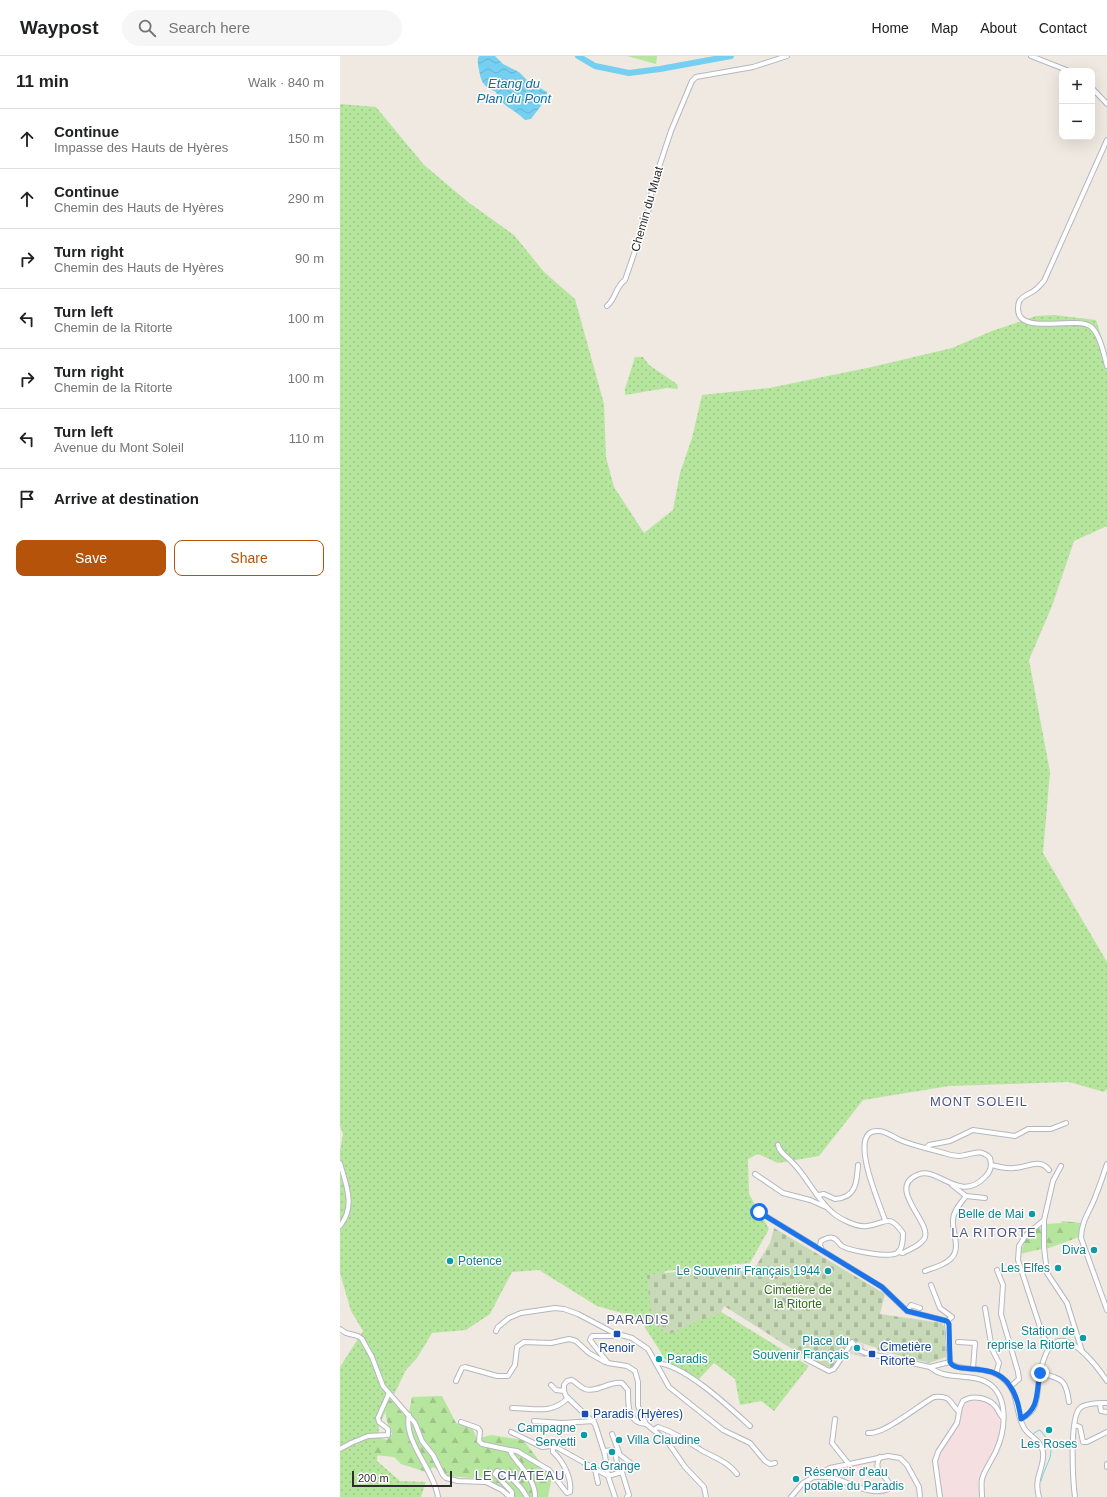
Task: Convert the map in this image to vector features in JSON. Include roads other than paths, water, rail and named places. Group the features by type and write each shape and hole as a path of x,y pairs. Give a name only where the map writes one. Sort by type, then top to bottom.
{"street":[{"name":"Chemin du Muat","path":"607,306 612,301 621,283 625,280 648,213 653,185 671,131 692,81 696,77 752,67 787,56"},
{"path":"1031,56 1061,68"},
{"path":"1095,91 1107,104"},
{"path":"1107,140 1044,281 1035,291 1026,295 1020,301 1018,306 1018,313 1022,320 1026,322 1046,324 1076,323 1090,326 1096,334 1107,366"},
{"path":"926,1148 929,1145 950,1141 973,1130 1015,1136 1028,1129 1051,1129 1066,1123"},
{"path":"885,1220 866,1164 864,1141 867,1135 873,1131 884,1131 901,1140 957,1156 981,1152 990,1158 992,1165 984,1178 976,1184 969,1186 950,1184"},
{"path":"778,1145 781,1153 791,1161 833,1213 845,1221 858,1225 867,1226 885,1220 896,1224 903,1233 903,1239 898,1252"},
{"path":"340,1163 350,1196 347,1216 340,1226"},
{"path":"992,1165 1016,1168 1034,1163 1046,1166 1049,1170"},
{"path":"1107,1164 1095,1198 1083,1223 1081,1238 1107,1310"},
{"path":"818,1195 824,1194 835,1199 848,1196 857,1185 858,1165"},
{"path":"1061,1166 1053,1180 1044,1220 1044,1251 1047,1273 1067,1303 1082,1352"},
{"path":"822,1250 820,1245 821,1241 828,1237 833,1238 842,1246 870,1253 903,1253 920,1243 925,1238 924,1228 907,1194 909,1182 913,1176 926,1173 934,1175 950,1184 966,1196 985,1198"},
{"path":"755,1174 783,1193 810,1200 828,1208"},
{"path":"925,1271 948,1261 954,1254 956,1248 952,1220 955,1211 966,1196"},
{"path":"759,1212 882,1287 907,1311 947,1321"},
{"path":"1044,1220 1026,1234 1019,1246 1018,1260 1044,1338 1051,1346"},
{"path":"997,1270 1003,1285 1001,1314 1018,1372 1018,1379 1011,1386"},
{"path":"931,1285 940,1308 952,1316 947,1321"},
{"path":"907,1311 911,1305 920,1308"},
{"path":"496,1331 498,1327 509,1318 521,1313 554,1308 564,1309 578,1314 593,1320 614,1333 632,1338 648,1349 666,1383 693,1407 723,1430 750,1443 765,1461 770,1464 775,1463"},
{"path":"984,1308 992,1349 999,1363 996,1374"},
{"path":"947,1321 949,1324 950,1362 952,1365 958,1368 986,1370 996,1374 1011,1386 1018,1403 1024,1429 1040,1444 1043,1451 1037,1478 1039,1497"},
{"path":"340,1329 362,1339 372,1357 381,1383 415,1423 422,1441 434,1454 443,1475 446,1478 458,1481 486,1482 511,1497"},
{"path":"608,1363 590,1339 592,1336 614,1336 614,1333"},
{"path":"456,1381 462,1368 465,1367 506,1377 514,1369 516,1350 521,1343 551,1343 565,1339 576,1341 589,1353 608,1363 627,1366 635,1371 638,1382 638,1406 646,1424"},
{"path":"1072,1345 1077,1344 1079,1340"},
{"path":"1021,1419 1028,1414 1035,1405 1040,1373 1044,1360 1051,1346 1056,1342 1063,1341 1082,1352 1092,1361 1107,1381"},
{"path":"806,1358 829,1371 834,1368 852,1342 858,1350 866,1353 930,1367 939,1373 977,1378 991,1385 1002,1400 1003,1418 998,1447 982,1481 982,1497"},
{"path":"958,1342 975,1343 973,1368"},
{"path":"930,1367 950,1362"},
{"path":"657,1364 670,1366 689,1376 731,1408 750,1426"},
{"path":"1040,1373 1064,1381 1067,1387 1069,1402"},
{"path":"615,1497 608,1476 604,1451 594,1421 568,1398 564,1391 564,1386 570,1380 584,1389 590,1390 607,1385 622,1383 628,1390 628,1407 631,1415 638,1422 646,1424 667,1441 685,1467 704,1487 706,1497"},
{"path":"551,1385 556,1390 564,1391"},
{"path":"340,1449 368,1436 388,1436 388,1429 379,1422 378,1418 389,1393"},
{"path":"868,1433 873,1434 887,1427 934,1397 949,1398 959,1412"},
{"path":"940,1497 935,1461 938,1452 957,1423 963,1401 976,1397 992,1403 1003,1418"},
{"path":"512,1408 551,1409 558,1407 568,1398"},
{"path":"1075,1497 1072,1471 1075,1425 1080,1408 1107,1402"},
{"path":"1100,1404 1101,1411 1107,1412"},
{"path":"409,1415 408,1419 412,1438 428,1470 438,1497"},
{"path":"835,1419 832,1443 848,1463"},
{"path":"534,1421 562,1423 594,1421"},
{"path":"461,1422 478,1428 480,1431 479,1440 482,1444 517,1452 548,1470 564,1491 570,1492 571,1487 564,1466 553,1452 553,1448"},
{"path":"1075,1425 1080,1428 1084,1442 1107,1432"},
{"path":"654,1430 658,1427 679,1436 702,1451 722,1460 737,1474"},
{"path":"511,1432 542,1447 556,1447 608,1476 621,1473"},
{"path":"612,1434 621,1473 629,1495 627,1497"},
{"path":"510,1450 512,1456 519,1462 530,1477 536,1497"},
{"path":"604,1451 614,1450 633,1465"},
{"path":"791,1497 799,1486 812,1477 830,1468 848,1463 892,1456 904,1460 919,1487 920,1497"},
{"path":"812,1477 833,1478 869,1491 885,1491 888,1489 889,1483 877,1470 877,1463 880,1457"},
{"path":"595,1469 598,1483"},
{"path":"511,1497 512,1492 495,1474 498,1471 503,1472 519,1486 527,1497"}],"water":[{"name":"Etang du Plan du Pont","path":"479,56 495,56 503,64 519,72 528,81 547,92 546,99 531,119 525,120 501,101 496,92 491,90 482,82 478,65"}],"waterway":[{"path":"578,56 595,66 629,73 731,56"},
{"path":"1033,1434 1039,1430 1041,1431 1050,1445 1051,1451 1049,1461 1041,1481"}],"place":[{"name":"Belle de Mai","path":"1032,1214"},
{"name":"Diva","path":"1094,1250"},
{"name":"Potence","path":"450,1261"},
{"name":"Les Elfes","path":"1058,1268"},
{"name":"Le Souvenir Français 1944","path":"828,1271"},
{"name":"Renoir","path":"617,1334"},
{"name":"Station de reprise la Ritorte","path":"1083,1338"},
{"name":"Place du Souvenir Français","path":"857,1348"},
{"name":"Cimetière Ritorte","path":"872,1354"},
{"name":"Paradis","path":"659,1359"},
{"name":"Paradis (Hyères)","path":"585,1414"},
{"name":"Les Roses","path":"1049,1430"},
{"name":"Campagne Servetti","path":"584,1435"},
{"name":"Villa Claudine","path":"619,1440"},
{"name":"La Grange","path":"612,1452"},
{"name":"Réservoir d'eau potable du Paradis","path":"796,1479"}],"district":[{"name":"MONT SOLEIL","path":"979,1101"},
{"name":"LA RITORTE","path":"994,1232"},
{"name":"PARADIS","path":"638,1319"},
{"name":"LE CHATEAU","path":"520,1475"}],"park label":[{"name":"Cimetière de la Ritorte","path":"798,1297"}]}
